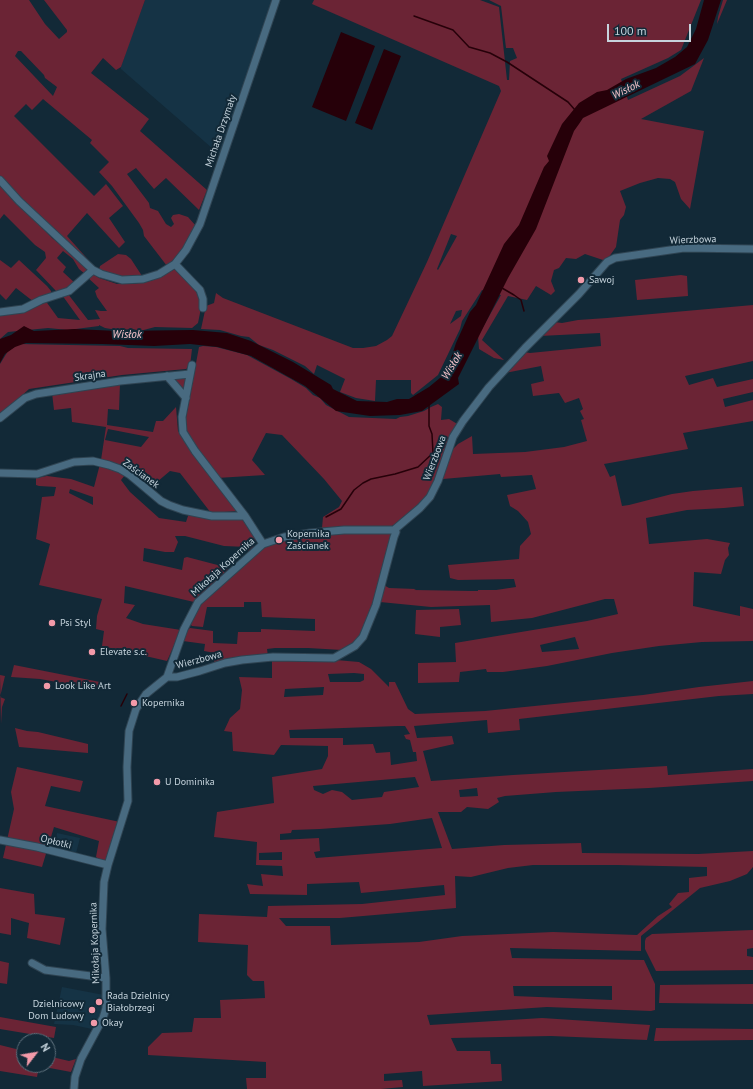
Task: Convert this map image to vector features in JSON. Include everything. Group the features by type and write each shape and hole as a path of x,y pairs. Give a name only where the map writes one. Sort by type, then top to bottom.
{"street":[{"name":"Michała Drzymały","path":"0,180 19,201 93,270 106,276 122,280 133,280 143,279 159,274 175,264 186,250 200,224 276,0"},
{"name":"Wierzbowa","path":"167,677 177,677 225,663 242,660 273,657 334,658 355,646 364,637 376,605 396,532 394,530 420,508 430,497 438,481 453,437 463,421 489,387 525,348 579,294 607,262 615,258 684,248 753,249"},
{"path":"175,264 200,290 203,299 203,308"},
{"path":"0,312 23,309 41,300 69,291 93,270"},
{"path":"192,365 182,420 184,434 195,451 245,516 263,544"},
{"name":"Skrajna","path":"0,418 25,398 36,394 120,381 190,374"},
{"path":"167,376 186,398"},
{"name":"Zaścianek","path":"0,473 36,474 74,462 93,461 109,465 130,475 161,501 169,505 183,510 212,516 245,516"},
{"name":"Mikołaja Kopernika","path":"74,1089 75,1077 81,1059 103,1018 106,1008 106,978 102,929 104,882 128,801 127,767 129,731 136,709 146,694 167,677 184,629 198,602 263,544 284,537 315,532 344,530 394,530"},
{"name":"Opłotki","path":"0,840 37,847 108,865"},
{"path":"32,963 46,970 106,978"}],"shaded area":[{"path":"0,0 29,0 45,24 59,39 67,32 67,30 44,0 145,0 121,67 116,70 103,58 91,73 149,119 140,131 207,190 199,210 166,178 154,189 136,168 127,174 149,203 150,208 158,211 166,224 171,227 174,224 171,218 173,215 179,214 188,217 196,226 185,247 167,266 144,236 143,230 139,223 112,186 99,172 109,162 90,143 92,140 43,99 32,110 26,104 14,116 94,196 106,184 123,206 109,218 125,242 119,248 87,213 67,236 92,264 35,212 0,176","holes":["18,51 21,51 44,75 45,78 57,87 53,96 15,56"]},
{"path":"145,0 274,0 220,155 121,69"},
{"path":"314,0 480,0 499,7 507,80 509,80 510,61 517,58 513,48 506,48 501,6 489,0 701,0 681,50 668,58 621,79 628,100 680,76 704,58 691,91 641,119 704,131 690,209 681,199 675,182 670,179 658,178 620,191 626,207 624,215 620,220 616,247 606,261 585,254 576,259 566,258 559,268 554,270 551,281 555,291 551,295 536,286 527,300 508,296 482,340 504,360 494,358 479,349 478,336 501,295 482,290 462,321 460,329 438,375 413,395 411,393 411,380 376,380 375,401 356,398 340,392 345,379 317,365 314,374 305,366 273,350 259,345 249,337 220,330 201,329 206,306 214,303 216,293 223,298 353,348 376,346 387,340 392,336 427,262 501,91 499,86 312,4","holes":["451,234 457,236 438,270 437,269","462,310 461,316 450,324 456,311"]},
{"path":"723,0 727,0 717,24 718,17"},
{"path":"0,184 52,238 87,269 85,274 79,269 73,259 63,251 57,258 66,267 63,272 76,284 68,290 57,292 36,270 46,258 45,252 35,245 4,214 0,219"},
{"path":"118,254 126,255 131,259 142,276 117,276 99,270 100,266"},
{"path":"0,260 11,268 19,260 47,286 52,294 34,302 16,288 6,300 0,294"},
{"path":"175,269 178,269 198,292 201,301 198,323 192,328 155,327 140,331 133,329 117,330 105,328 99,325 68,330 48,328 8,332 0,339 0,313 45,300 58,318 80,320 62,295 68,294 88,320 100,319 95,310 107,311 97,297 95,291 99,288 87,277 93,274 99,278 117,284 133,284 153,280"},
{"path":"681,275 687,276 688,296 637,300 635,280"},
{"path":"753,305 753,361 685,376 689,385 713,378 717,387 753,379 753,392 723,399 725,407 753,400 753,421 683,433 688,449 604,464 610,477 615,475 622,506 672,494 742,487 744,506 687,510 646,518 649,544 707,539 730,543 728,548 729,555 725,560 721,574 694,572 693,606 740,616 740,606 753,609 753,641 702,642 659,646 612,653 547,666 503,672 487,672 486,669 460,672 459,682 418,683 418,663 456,662 455,643 587,621 618,614 614,599 605,599 532,618 491,622 490,605 431,607 380,602 382,584 389,588 416,589 414,590 478,591 516,587 514,579 458,580 450,578 448,565 519,559 520,546 531,534 528,522 518,511 510,506 507,495 536,489 532,475 501,477 500,474 443,479 441,477 448,454 458,444 472,436 473,454 525,452 564,447 587,441 581,420 584,419 580,411 583,409 579,398 565,403 559,393 533,396 531,384 544,381 541,366 505,373 524,352 530,353 601,346 600,333 540,336 554,322 562,323 578,320","holes":["575,637 579,649 542,652 540,645"]},
{"path":"19,344 192,349 190,366 186,369 122,375 29,389 0,416 0,364 8,351"},
{"path":"199,347 216,347 247,355 306,388 313,395 320,398 326,405 349,417 396,419 424,411 438,404 442,407 441,420 449,419 459,425 429,494 414,511 392,526 322,528 323,517 339,507 342,501 324,479 282,435 266,433 252,460 265,475 217,478 184,428"},
{"path":"187,376 185,391 172,378"},
{"path":"120,383 119,410 108,409 107,425 153,432 156,421 163,421 176,407 178,431 238,511 211,513 180,473 170,471 151,487 140,475 101,460 106,427 72,422 71,408 54,410 52,393","holes":["108,429 149,437 141,447 105,440"]},
{"path":"100,464 108,466 125,475 121,480 130,492 159,518 186,522 189,513 242,518 257,540 253,547 248,551 247,547 224,546 185,536 175,536 178,542 174,552 144,548 143,561 182,570 184,558 187,557 229,568 194,602 125,586 124,603 135,605 126,618 143,624 181,630 167,661 102,646 104,631 96,629 97,616 102,599 39,585 50,544 36,539 42,497 54,496 56,487 36,485 36,478 47,476 71,479 94,487","holes":["70,489 93,497 93,505 69,493"]},
{"path":"333,533 389,533 391,535 370,619 359,639 347,649 275,648 267,649 268,656 214,665 215,653 204,651 205,644 183,641 187,630 190,628 213,631 213,643 237,644 238,632 261,632 261,629 315,631 315,619 262,617 261,602 244,602 244,607 207,607 203,627 192,626 190,624 203,601 262,548 283,540"},
{"path":"459,609 461,625 440,627 440,637 415,634 416,610"},
{"path":"272,660 336,660 359,662 371,669 389,687 389,682 395,682 408,709 415,714 485,711 643,695 753,681 753,694 719,696 519,719 520,730 488,733 487,720 414,726 417,738 452,736 454,744 423,751 431,781 667,766 668,775 753,769 753,781 505,796 497,798 499,802 488,809 467,807 461,812 438,812 452,849 504,845 581,843 582,853 698,854 753,851 753,867 747,874 730,881 700,888 641,936 641,951 510,948 512,958 644,960 655,984 655,1010 547,1007 427,1015 430,1025 542,1018 650,1025 647,1040 551,1036 451,1038 457,1051 490,1051 491,1064 501,1064 502,1081 423,1086 422,1071 384,1074 384,1081 402,1080 403,1087 381,1089 247,1089 246,1078 266,1078 266,1062 148,1055 148,1047 162,1033 192,1032 194,1018 221,1018 220,1000 265,998 264,981 253,981 247,975 248,945 198,942 199,914 267,917 268,906 362,904 445,895 444,885 361,893 359,882 307,884 307,895 250,894 247,884 263,886 261,874 283,876 282,866 256,865 257,842 214,837 217,812 274,803 272,777 322,769 328,756 328,746 281,745 274,755 233,751 232,732 224,731 230,718 240,709 242,690 239,677 272,678","holes":["328,674 364,674 364,680 360,682 330,682","324,687 323,695 284,697 285,689","405,726 410,734 404,735 406,739 410,740 413,752 416,752 417,761 391,765 390,752 376,753 373,744 343,745 343,738 290,738 289,730","415,777 419,787 384,792 382,797 352,800 342,792 332,790 323,794 314,790 313,786","477,788 478,796 460,797 459,790","432,818 442,848 316,858 314,852 320,851 319,838 280,840 280,834 291,833 292,830 390,824","282,852 282,860 259,860 259,853","533,865 707,867 707,876 689,878 689,892 678,893 669,904 672,907 658,916 637,935 553,932 462,936 419,942 331,945 330,926 286,926 279,918 340,918 456,908 455,876 471,877 508,868","513,986 612,986 612,1000 514,996"]},
{"path":"14,665 100,682 96,689 40,679 11,677"},
{"path":"0,675 5,676 0,695"},
{"path":"0,697 5,699 2,707 1,724"},
{"path":"15,728 88,744 88,753 19,747"},
{"path":"17,767 83,781 80,792 51,786 45,806 120,822 106,864 96,857 99,841 54,827 42,867 3,858 14,809 11,792"},
{"path":"57,833 80,838 75,857 54,852"},
{"path":"0,888 34,894 35,914 65,918 60,945 27,938 29,923 11,918 11,935 0,933"},
{"path":"753,930 753,948 747,949 747,956 753,957 753,970 656,971 645,949 646,938 652,934"},
{"path":"0,961 9,963 7,984 0,983"},
{"path":"753,984 753,1004 659,1003 660,985"},
{"path":"62,987 104,995 104,1004 98,1023 92,1029 73,1025 54,1024"},
{"path":"0,1017 56,1027 55,1033 24,1033 0,1029"},
{"path":"656,1028 753,1029 753,1040 654,1041"},
{"path":"0,1045 16,1049 16,1073 38,1073 37,1077 0,1071"},
{"path":"56,1058 69,1061 76,1059 71,1072 56,1069"}],"water":[{"name":"Wisłok","path":"704,0 721,0 708,40 695,64 583,118 574,131 536,229 508,278 458,378 459,384 422,411 400,415 370,416 336,411 305,386 251,356 218,347 190,344 154,346 26,343 15,347 5,354 0,363 0,339 11,335 24,326 34,331 75,329 117,331 193,330 227,333 251,341 293,362 331,385 333,389 357,401 387,402 397,399 409,399 429,387 446,373 456,343 470,312 476,305 504,244 519,225 544,167 549,161 547,156 562,124 579,103 597,92 607,90 626,79 656,68 675,57 687,47 696,29"},
{"path":"341,32 375,46 346,121 312,107"},
{"path":"384,49 401,56 372,130 355,123"}],"waterway":[{"path":"414,16 453,30 469,47 490,53 507,62 568,102 575,110"},
{"path":"502,288 521,300 524,311"},
{"path":"326,517 341,509 354,490 363,483 371,479 418,467 433,453 432,434 429,426 429,405"},
{"path":"121,706 127,694"}],"place":[{"name":"Sawoj","path":"581,280"},
{"name":"Kopernika Zaścianek","path":"279,540"},
{"name":"Psi Styl","path":"52,623"},
{"name":"Elevate s.c.","path":"92,652"},
{"name":"Look Like Art","path":"47,686"},
{"name":"Kopernika","path":"134,703"},
{"name":"U Dominika","path":"157,782"},
{"name":"Rada Dzielnicy Białobrzegi","path":"99,1002"},
{"name":"Dzielnicowy Dom Ludowy","path":"92,1010"},
{"name":"Okay","path":"94,1023"}]}
